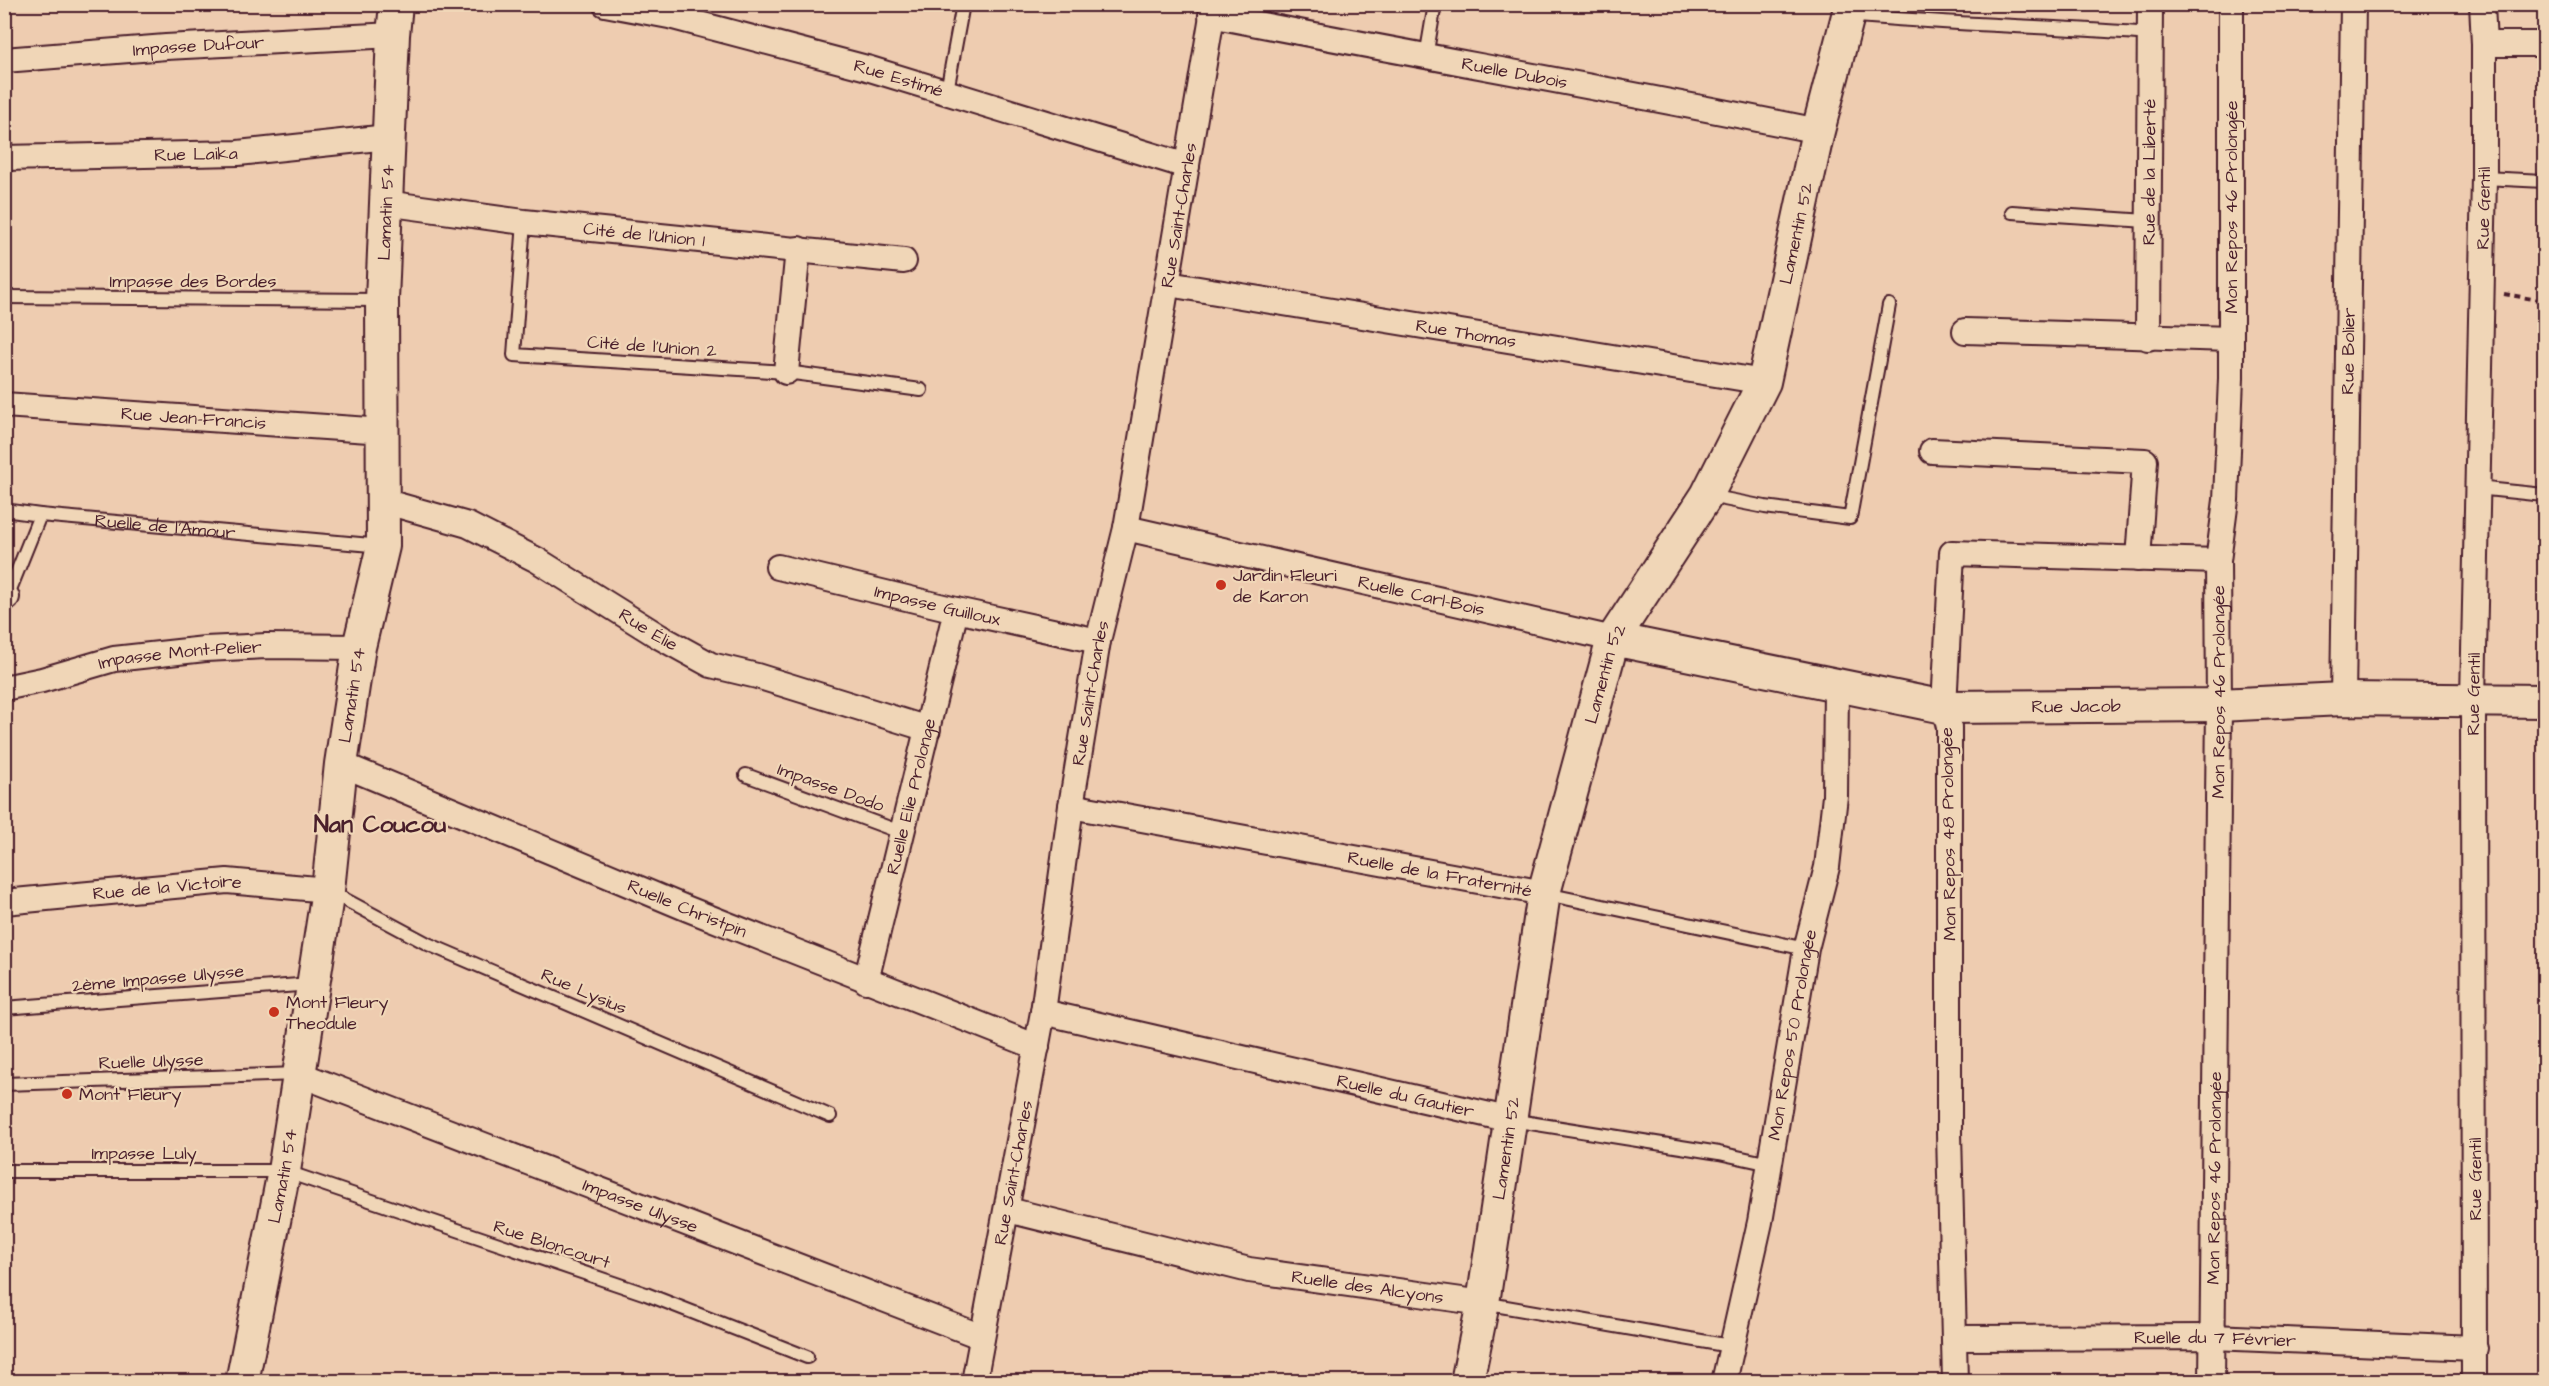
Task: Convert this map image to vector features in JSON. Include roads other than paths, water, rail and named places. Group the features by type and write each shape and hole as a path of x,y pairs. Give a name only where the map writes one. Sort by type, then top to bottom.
{"street":[{"name":"Lamatin 54","path":"242,1382 285,1171 328,890 341,764 359,647 383,546 382,300 396,4"},
{"name":"Rue Estimé","path":"606,4 669,16 947,91 1187,166"},
{"name":"Rue de la Liberté","path":"2148,338 2147,221 2152,34 2150,4"},
{"name":"Mon Repos 46 Prolongée","path":"2212,1382 2219,705 2218,561 2226,500 2231,339 2231,4"},
{"name":"Rue Bolier","path":"2343,699 2353,4"},
{"name":"Rue Gentil","path":"2474,1382 2473,699 2484,178 2482,4"},
{"name":"Ruelle Dubois","path":"1212,10 1426,57 1602,88 1818,131"},
{"name":"Rue Saint-Charles","path":"974,1382 1037,1047 1071,806 1098,641 1126,528 1212,10"},
{"name":"Lamentin 52","path":"1467,1382 1483,1303 1544,893 1613,639 1707,495 1764,382 1818,131 1850,10"},
{"name":"Impasse Dufour","path":"4,60 166,47 393,35"},
{"path":"2484,44 2544,44"},
{"name":"Rue Laika","path":"4,158 238,153 388,137"},
{"name":"Cité de l'Union 1","path":"385,203 524,222 904,261"},
{"path":"786,372 798,249"},
{"name":"Rue Thomas","path":"1168,284 1764,382"},
{"path":"1965,331 2231,339"},
{"name":"Rue Jean-Francis","path":"4,405 384,431"},
{"path":"1932,451 2145,461 2138,559"},
{"name":"Rue Élie","path":"383,501 468,525 537,560 660,637 711,665 757,676 928,729"},
{"name":"Ruelle Carl-Bois","path":"1126,528 1613,639"},
{"name":"Mon Repos 48 Prolongée","path":"1955,1382 1949,1133 1949,727 1944,707 1952,553 2218,561"},
{"name":"Impasse Guilloux","path":"778,567 1098,641"},
{"name":"Ruelle Elie Prolonge","path":"866,981 956,610"},
{"name":"Rue Jacob","path":"1613,639 1944,707 2219,705 2343,699 2544,701"},
{"name":"Impasse Mont-Pelier","path":"4,688 42,680 114,659 204,649 266,646 359,647"},
{"name":"Mon Repos 50 Prolongée","path":"1724,1382 1730,1346 1760,1222 1806,949 1827,867 1835,796 1836,686"},
{"name":"Ruelle Christpin","path":"341,764 866,981 1037,1047"},
{"name":"Ruelle de la Fraternité","path":"1071,806 1544,893"},
{"name":"Rue de la Victoire","path":"4,902 227,881 328,890"},
{"name":"Ruelle du Gautier","path":"1043,1012 1511,1119"},
{"name":"Impasse Ulysse","path":"299,1074 982,1337"},
{"name":"Ruelle des Alcyons","path":"1008,1209 1249,1270 1483,1303"},
{"name":"Ruelle du 7 Février","path":"1954,1338 2212,1337 2475,1348"}],"lane":[{"path":"947,91 963,4"},
{"path":"1426,57 1435,4"},
{"path":"1850,10 1929,23 2067,27 2152,34"},
{"path":"2484,178 2544,181"},
{"path":"2012,212 2147,221"},
{"name":"Cité de l'Union 2","path":"524,222 514,355 786,372 921,390"},
{"name":"Impasse des Bordes","path":"4,297 382,300"},
{"path":"1707,495 1765,507 1850,518 1889,305"},
{"path":"2477,488 2544,495"},
{"name":"Ruelle de l'Amour","path":"4,510 383,546"},
{"path":"6,598 40,515"},
{"name":"Impasse Dodo","path":"746,775 903,833"},
{"name":"Rue Lysius","path":"328,890 428,944 830,1116"},
{"name":"Ruelle de la Fraternité","path":"1544,893 1806,949"},
{"name":"2ème Impasse Ulysse","path":"4,1008 314,984"},
{"name":"Ruelle Ulysse","path":"4,1084 299,1074"},
{"name":"Ruelle du Gautier","path":"1511,1119 1719,1153 1770,1164"},
{"name":"Impasse Luly","path":"4,1171 285,1171"},
{"name":"Rue Bloncourt","path":"285,1171 646,1294 807,1357"},
{"name":"Ruelle des Alcyons","path":"1483,1303 1730,1346"}],"place":[{"name":"Jardin Fleuri de Karon","path":"1221,585"},
{"name":"Mont Fleury Theodule","path":"274,1012"},
{"name":"Mont Fleury","path":"67,1094"}],"district":[{"name":"Nan Coucou","path":"380,824"}]}
